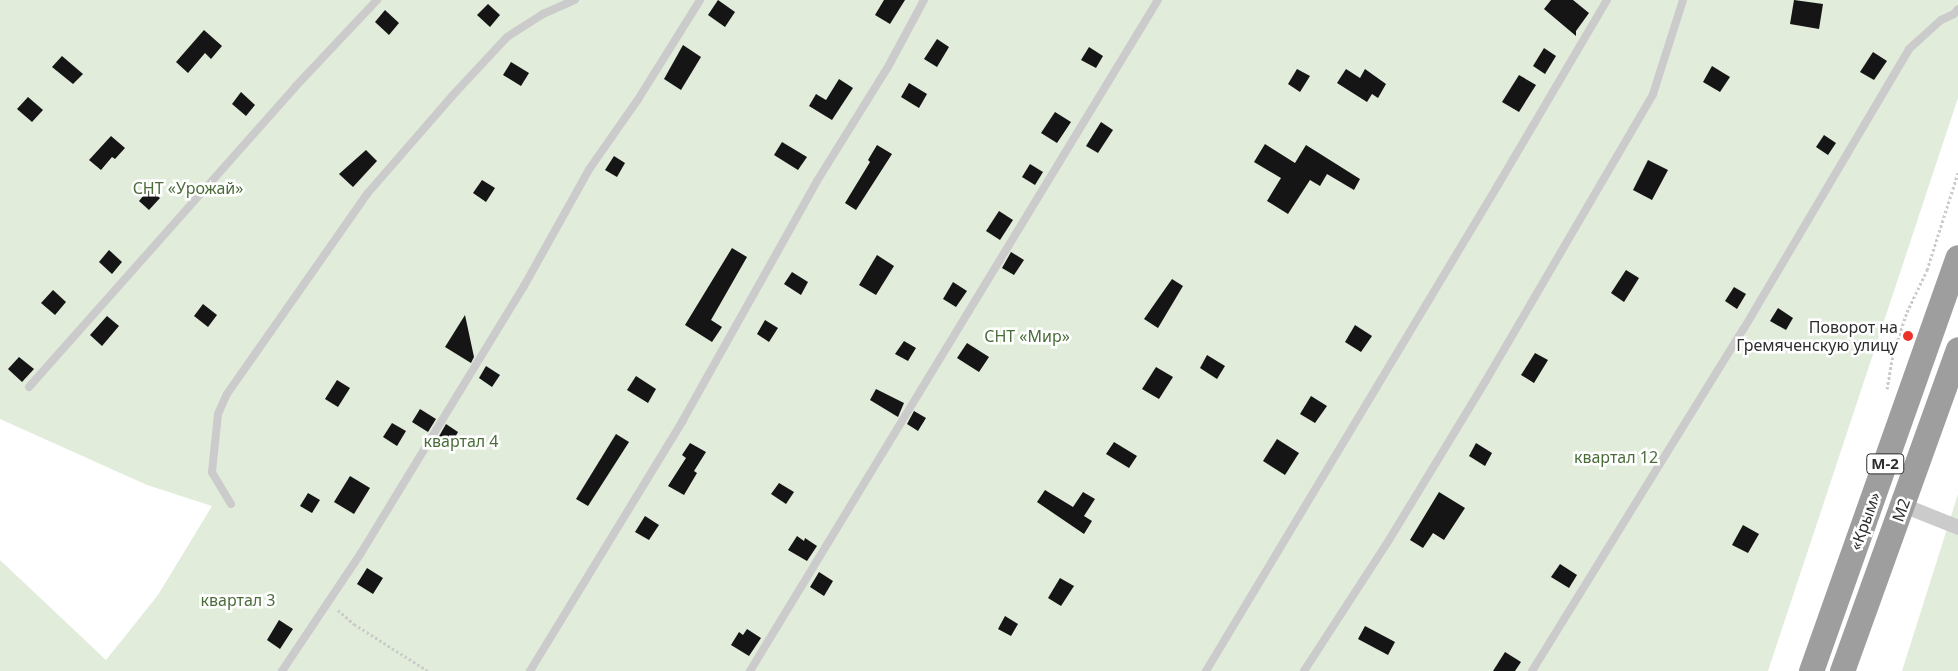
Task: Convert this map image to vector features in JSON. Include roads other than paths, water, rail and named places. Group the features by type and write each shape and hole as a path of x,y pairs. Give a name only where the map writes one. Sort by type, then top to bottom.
{"highway":[{"name":"«Крым»","path":"1811,671 1958,257"},
{"name":"М2","path":"1842,671 1958,348"}],"street":[{"path":"1903,505 1958,527"}],"lane":[{"path":"29,387 295,87 377,0"},
{"path":"230,504 212,472 218,414 227,394 367,194 453,95 507,37 542,14 575,0"},
{"path":"282,671 361,553 524,286 590,168 636,101 700,0"},
{"path":"530,671 683,420 817,181 888,67 924,0"},
{"path":"750,671 1158,0"},
{"path":"1206,671 1607,0"},
{"path":"1304,671 1389,540 1480,390 1653,94 1683,0"},
{"path":"1532,671 1743,330 1909,49 1940,20 1954,14 1958,9"}],"place":[{"name":"Поворот на Гремяченскую улицу","path":"1908,336"}],"park label":[{"name":"СНТ «Урожай»","path":"188,188"},
{"name":"СНТ «Мир»","path":"1027,336"},
{"name":"квартал 4","path":"461,441"},
{"name":"квартал 12","path":"1616,457"},
{"name":"квартал 3","path":"238,600"}]}
